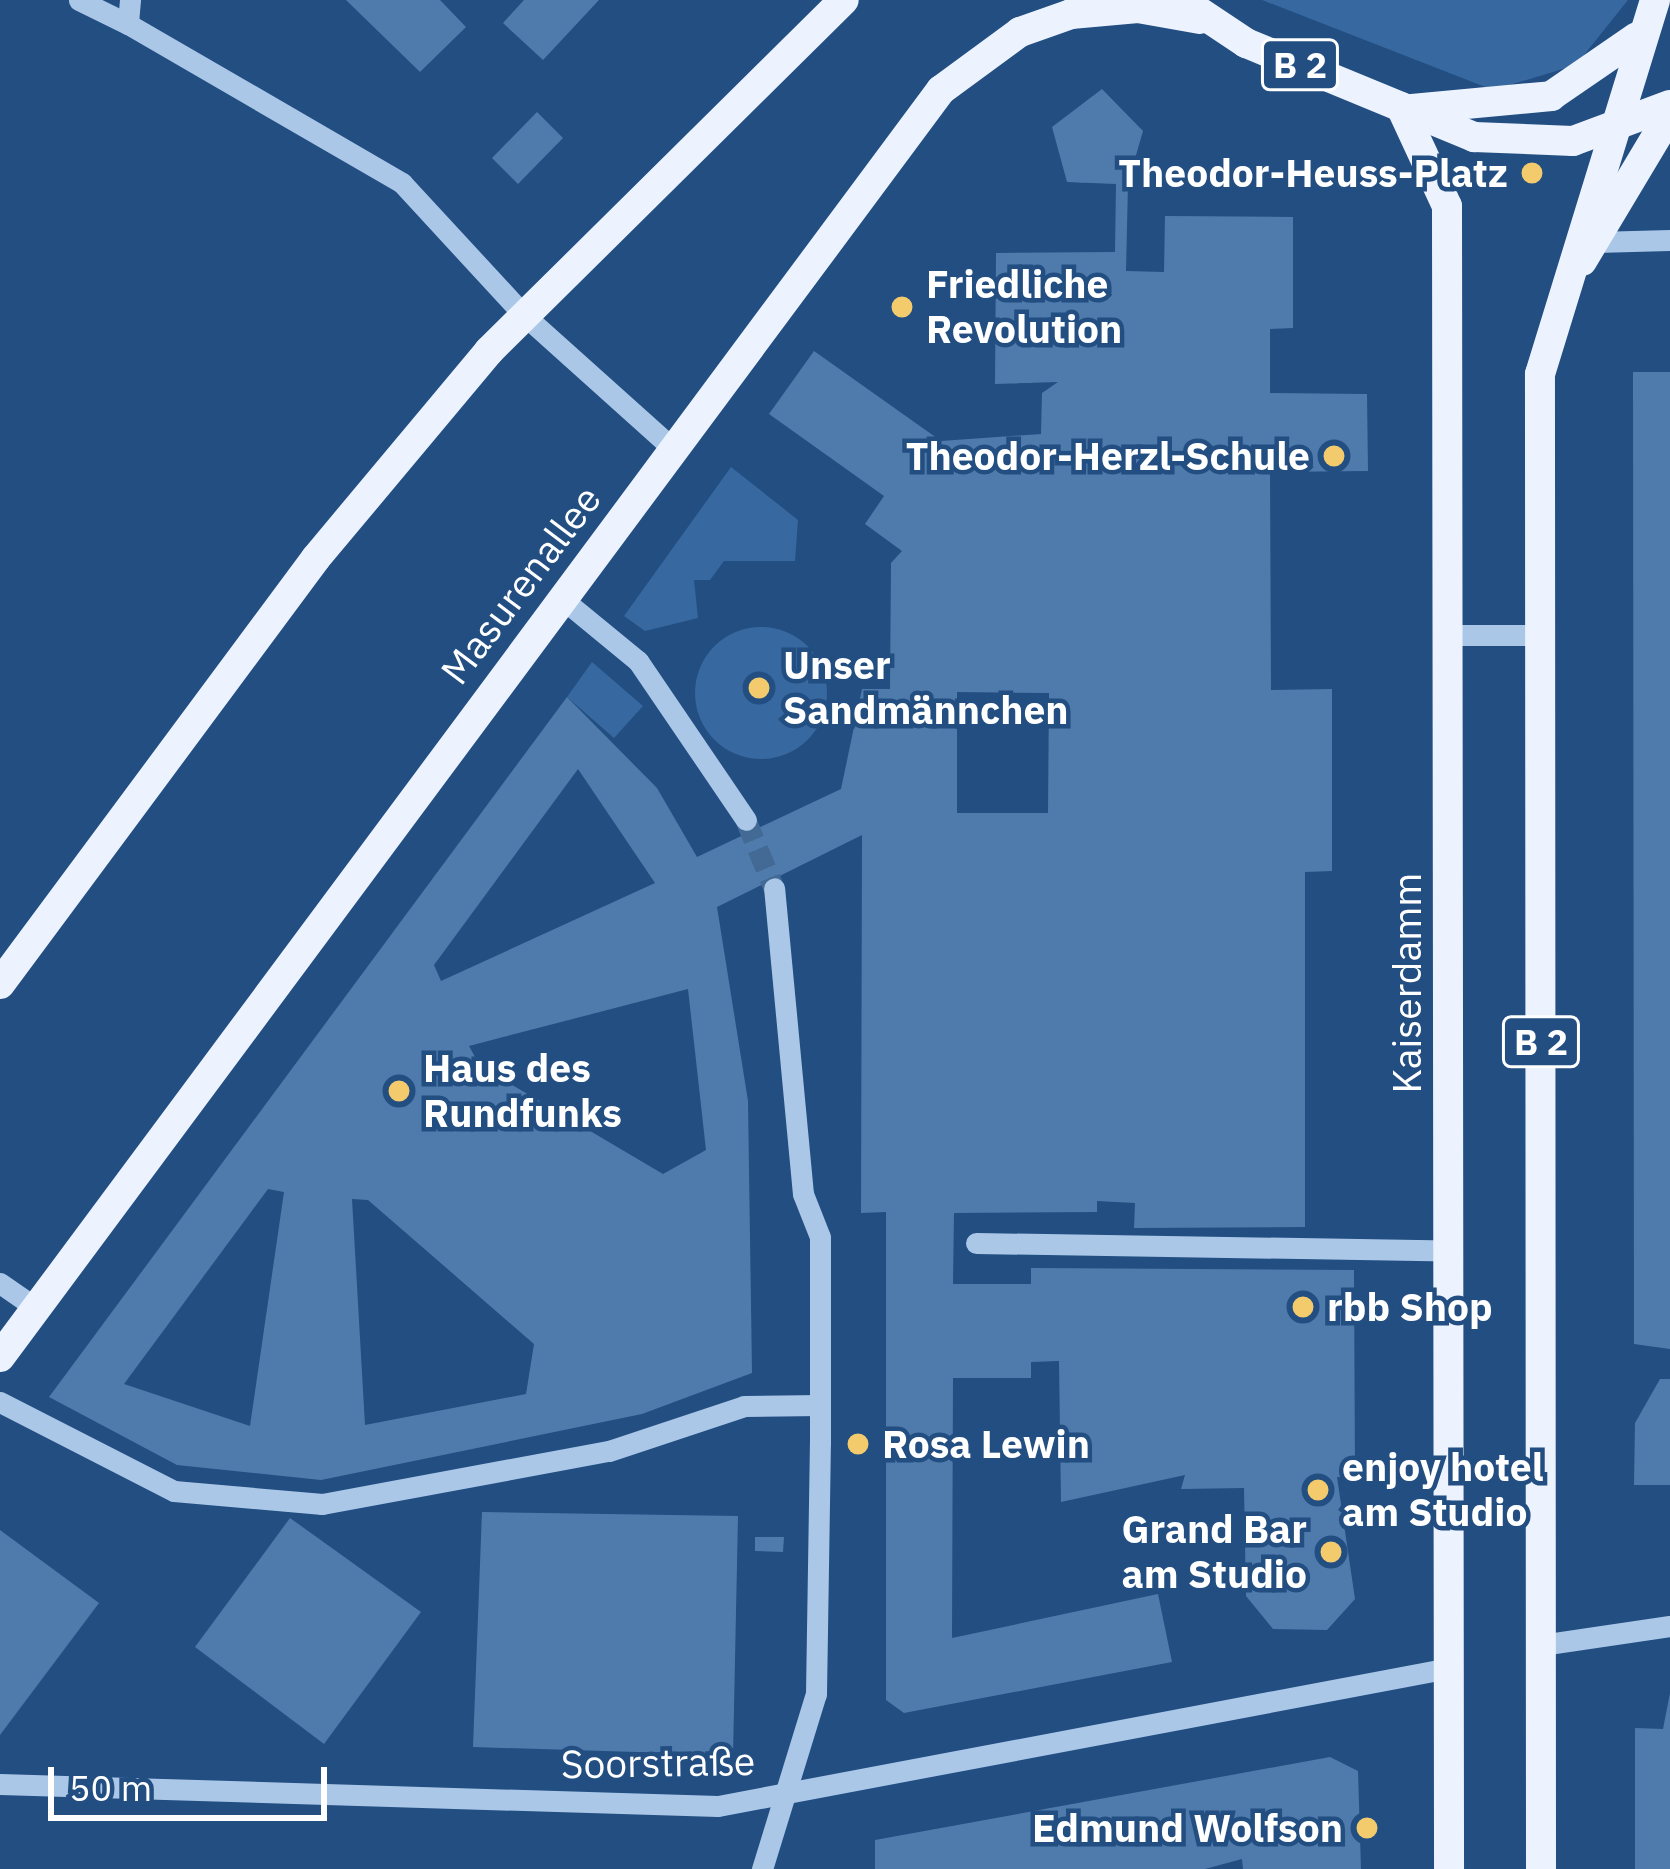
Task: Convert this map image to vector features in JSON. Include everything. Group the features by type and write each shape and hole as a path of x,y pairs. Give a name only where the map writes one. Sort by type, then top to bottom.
{"main road":[{"path":"0,984 316,558 524,315 844,0"},
{"name":"B 2","path":"1541,1869 1540,374 1654,0"},
{"name":"Masurenallee","path":"0,1357 910,125 983,55 1096,10 1192,10"},
{"name":"B 2","path":"1192,10 1403,108"},
{"path":"1403,108 1550,96 1642,33"},
{"path":"1403,108 1500,142 1611,133 1670,105"},
{"name":"Kaiserdamm","path":"1403,108 1447,206 1449,1869"},
{"path":"1564,286 1596,242 1670,114"}],"street":[{"path":"79,0 402,183 524,315 672,448"},
{"path":"128,24 130,0"},
{"path":"1596,242 1670,240"},
{"path":"560,597 638,661 746,820"},
{"path":"1444,635 1540,635"},
{"path":"761,1869 779,1798 816,1694 820,1405 820,1237 803,1194 774,888"},
{"path":"976,1243 1447,1250"},
{"path":"0,1283 36,1308"},
{"path":"0,1402 90,1457 174,1491 322,1504 589,1455 744,1406 820,1405"},
{"path":"1541,1645 1593,1642 1670,1626"},
{"name":"Soorstraße","path":"0,1784 697,1805 779,1798 1449,1668"}],"shaded area":[{"path":"1262,0 1628,0 1576,65 1493,90"},
{"path":"731,467 798,520 795,561 724,561 710,580 694,580 698,618 645,631 624,616"},
{"path":"761,627 786,632 808,646 822,668 827,693 822,718 808,740 786,754 761,759 736,754 714,740 700,718 695,693 700,668 714,646 736,632"},
{"path":"592,662 643,706 614,738 567,697"}],"building":[{"path":"346,0 440,0 466,27 420,72"},
{"path":"524,0 599,0 543,60 503,23"},
{"path":"1102,89 1143,131 1128,183 1126,271 1164,272 1165,216 1293,217 1293,328 1270,329 1270,393 1367,394 1368,471 1270,472 1271,690 1332,689 1332,871 1305,872 1305,1227 1134,1228 1135,1203 1097,1201 1097,1212 954,1213 953,1284 1031,1284 1031,1268 1354,1270 1355,1478 1337,1477 1355,1599 1327,1630 1273,1629 1246,1596 1244,1488 1181,1489 1185,1475 1061,1502 1059,1361 1031,1362 1031,1378 953,1378 952,1638 1158,1594 1172,1662 904,1713 886,1700 886,1212 861,1213 862,835 717,907 748,1101 752,1373 642,1414 321,1480 177,1465 49,1397 567,697 657,788 697,857 841,789 862,689 890,689 891,563 902,551 865,524 884,496 769,414 814,351 941,441 1041,434 1042,393 1058,382 995,384 996,253 1115,252 1116,184 1067,182 1052,127","holes":["957,692 1049,693 1048,813 957,813","578,769 655,883 441,981 434,965","688,989 706,1150 663,1174 480,1066 469,1046","268,1189 284,1192 250,1426 124,1384","352,1199 368,1200 534,1344 526,1394 365,1425"]},
{"path":"537,112 563,138 518,184 492,158"},
{"path":"1633,372 1670,372 1670,1349 1634,1344"},
{"path":"1660,1379 1670,1379 1670,1485 1634,1485 1635,1423"},
{"path":"482,1512 738,1516 733,1755 473,1747"},
{"path":"290,1518 421,1612 324,1744 195,1647"},
{"path":"0,1530 99,1603 0,1735"},
{"path":"755,1537 784,1537 783,1552 755,1551"},
{"path":"1670,1693 1670,1869 1635,1869 1635,1728 1663,1729"},
{"path":"1330,1757 1358,1771 1361,1869 1243,1869 1242,1859 1205,1869 875,1869 875,1840"}],"tunnel":[{"path":"746,820 774,888"}],"place":[{"name":"Theodor-Heuss-Platz","path":"1532,173"},
{"name":"Friedliche Revolution","path":"902,307"},
{"name":"Theodor-Herzl-Schule","path":"1334,456"},
{"name":"Unser Sandmännchen","path":"759,688"},
{"name":"Haus des Rundfunks","path":"399,1091"},
{"name":"rbb Shop","path":"1303,1307"},
{"name":"Rosa Lewin","path":"858,1444"},
{"name":"enjoy hotel am Studio","path":"1318,1490"},
{"name":"Grand Bar am Studio","path":"1331,1552"},
{"name":"Edmund Wolfson","path":"1367,1828"}]}
